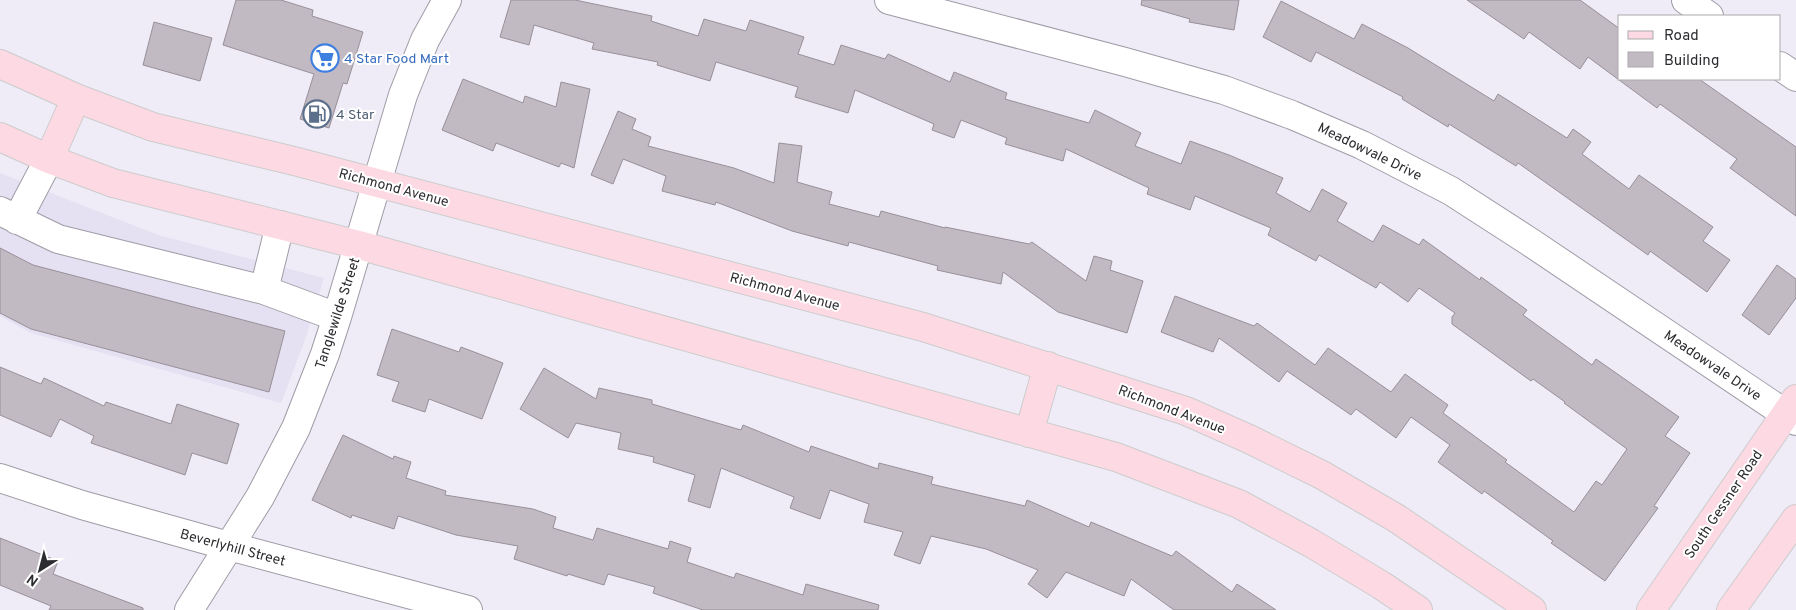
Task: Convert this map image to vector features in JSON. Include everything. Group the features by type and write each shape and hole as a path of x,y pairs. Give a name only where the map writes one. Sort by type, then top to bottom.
{"main road":[{"name":"Richmond Avenue","path":"0,64 76,98 153,127 378,183 913,325 1186,411 1322,474 1396,518 1532,610"},
{"path":"49,159 76,98"},
{"path":"0,137 49,159 113,183 359,245 1116,457 1239,504 1312,543 1418,610"},
{"path":"1029,433 1048,366"},
{"name":"South Gessner Road","path":"1651,610 1792,411"},
{"path":"1731,610 1796,520"}],"street":[{"name":"Tanglewilde Street","path":"189,610 260,497 296,428 337,318 403,95 426,40 447,0"},
{"name":"Meadowvale Drive","path":"889,0 1224,90 1292,115 1362,145 1451,192 1792,411"},
{"path":"1686,0 1708,15"},
{"path":"1781,67 1796,77"},
{"path":"49,159 9,215 58,239 264,290 337,318"},
{"path":"264,290 280,224"},
{"name":"Beverlyhill Street","path":"0,478 82,505 230,547 468,610"}],"shaded area":[{"path":"0,173 158,235 324,278 306,337 281,403 31,333 0,316"}],"building":[{"path":"236,0 281,0 313,10 312,16 363,32 347,84 343,83 329,128 300,119 314,74 223,45"},
{"path":"511,0 575,0 652,16 651,21 698,36 704,19 746,31 750,20 804,37 798,54 834,65 841,45 885,59 888,54 950,82 954,72 1007,93 1005,99 1089,123 1095,110 1141,133 1135,146 1181,164 1190,141 1283,178 1276,193 1310,212 1322,189 1347,203 1337,221 1373,242 1383,225 1419,245 1423,239 1480,280 1481,277 1527,310 1523,315 1592,365 1596,359 1679,417 1665,436 1690,453 1654,506 1658,508 1605,581 1551,543 1553,541 1484,491 1482,494 1438,462 1450,445 1411,417 1396,438 1356,409 1351,415 1287,371 1279,382 1219,338 1213,352 1161,332 1175,296 1254,326 1257,323 1315,365 1328,348 1391,392 1405,374 1448,405 1443,413 1507,460 1505,462 1574,512 1596,481 1602,485 1627,449 1533,379 1531,381 1452,324 1452,317 1455,313 1419,288 1408,302 1380,282 1376,288 1319,255 1316,261 1268,235 1271,228 1195,196 1190,210 1147,194 1149,188 1066,149 1063,161 1005,144 1007,138 961,120 954,138 932,130 934,124 855,90 848,113 795,97 798,87 716,62 710,81 657,65 658,62 592,49 594,43 534,25 529,45 500,37"},
{"path":"1142,0 1239,0 1234,30 1189,22 1190,19 1141,5"},
{"path":"1467,0 1580,0 1618,28 1618,79 1588,57 1580,69 1529,32 1524,39"},
{"path":"1281,1 1354,39 1362,24 1408,48 1494,101 1498,94 1567,138 1573,129 1591,142 1582,154 1629,189 1639,175 1713,227 1703,241 1730,260 1707,292 1650,251 1648,255 1518,163 1516,166 1449,124 1448,127 1402,99 1403,97 1316,52 1311,62 1263,37"},
{"path":"154,22 212,38 200,81 143,65"},
{"path":"463,79 523,103 525,96 556,107 561,82 590,89 574,168 561,163 559,167 496,143 493,151 442,130"},
{"path":"1619,80 1700,80 1796,147 1796,216 1730,168 1737,159 1660,104 1657,108"},
{"path":"618,111 636,119 632,129 651,137 648,146 734,168 774,183 779,143 802,146 797,182 832,192 829,204 879,217 881,211 945,228 1029,244 1032,242 1086,281 1094,256 1112,261 1110,270 1143,281 1127,333 1058,312 1003,272 1001,284 937,270 938,266 849,242 848,246 792,231 716,202 715,205 662,191 666,176 623,159 613,184 591,175"},
{"path":"0,248 33,265 285,331 269,392 31,329 0,313"},
{"path":"1777,265 1796,279 1796,298 1769,335 1742,315"},
{"path":"392,329 459,352 461,347 503,363 482,419 429,399 425,412 392,401 399,382 377,375"},
{"path":"0,367 41,384 44,378 104,406 106,402 171,424 177,404 239,424 227,464 192,453 185,475 91,443 94,436 60,419 51,437 0,415"},
{"path":"544,368 596,399 599,388 652,400 652,404 741,430 743,425 809,452 811,446 878,469 879,463 933,477 931,484 1025,506 1027,500 1089,527 1091,522 1172,556 1176,551 1232,592 1237,584 1276,610 1174,610 1131,579 1124,596 1066,572 1047,598 1028,584 1038,570 986,549 931,536 920,564 894,555 903,532 864,522 869,504 830,490 820,519 790,508 794,497 721,468 710,508 688,501 695,475 653,462 654,457 618,449 621,433 576,423 568,438 520,409"},
{"path":"343,435 393,459 394,456 411,462 406,478 446,491 445,495 533,509 556,517 553,528 593,540 597,528 668,549 670,541 691,548 687,562 734,578 736,573 803,595 806,584 879,605 878,610 703,610 653,593 655,587 608,574 604,585 568,574 567,576 514,559 518,546 456,535 398,516 394,529 352,515 351,518 312,500"},
{"path":"0,538 58,561 53,574 143,608 143,610 49,610 51,606 0,585"}],"place":[{"name":"4 Star Food Mart","path":"325,58"},
{"name":"4 Star","path":"317,114"}]}
